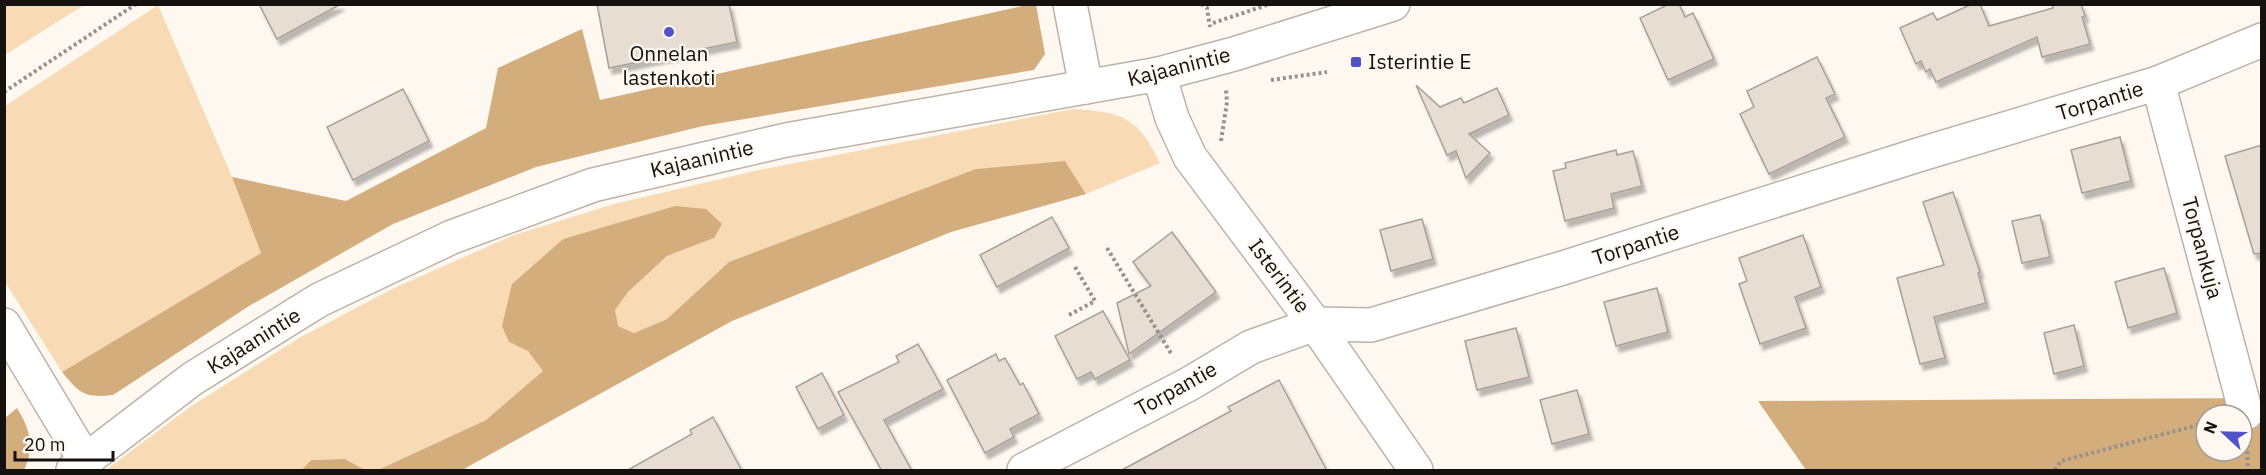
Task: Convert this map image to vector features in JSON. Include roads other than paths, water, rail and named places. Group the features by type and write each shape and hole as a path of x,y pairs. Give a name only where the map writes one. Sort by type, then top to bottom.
{"street":[{"path":"1070,4 1086,87"},
{"name":"Kajaanintie","path":"79,465 192,379 319,300 463,233 593,185 786,140 1159,75 1393,4"},
{"name":"Torpantie","path":"1024,471 1189,384 1251,346 1315,324 1371,325 1566,267 1918,155 2158,83 2262,40"},
{"name":"Isterintie","path":"1159,75 1172,118 1190,157 1315,324 1416,471"},
{"name":"Torpankuja","path":"2158,83 2243,403"},
{"path":"4,325 79,465"}],"place":[{"name":"Onnelan lastenkoti","path":"669,32"},
{"name":"Isterintie E","path":"1356,62"}]}
